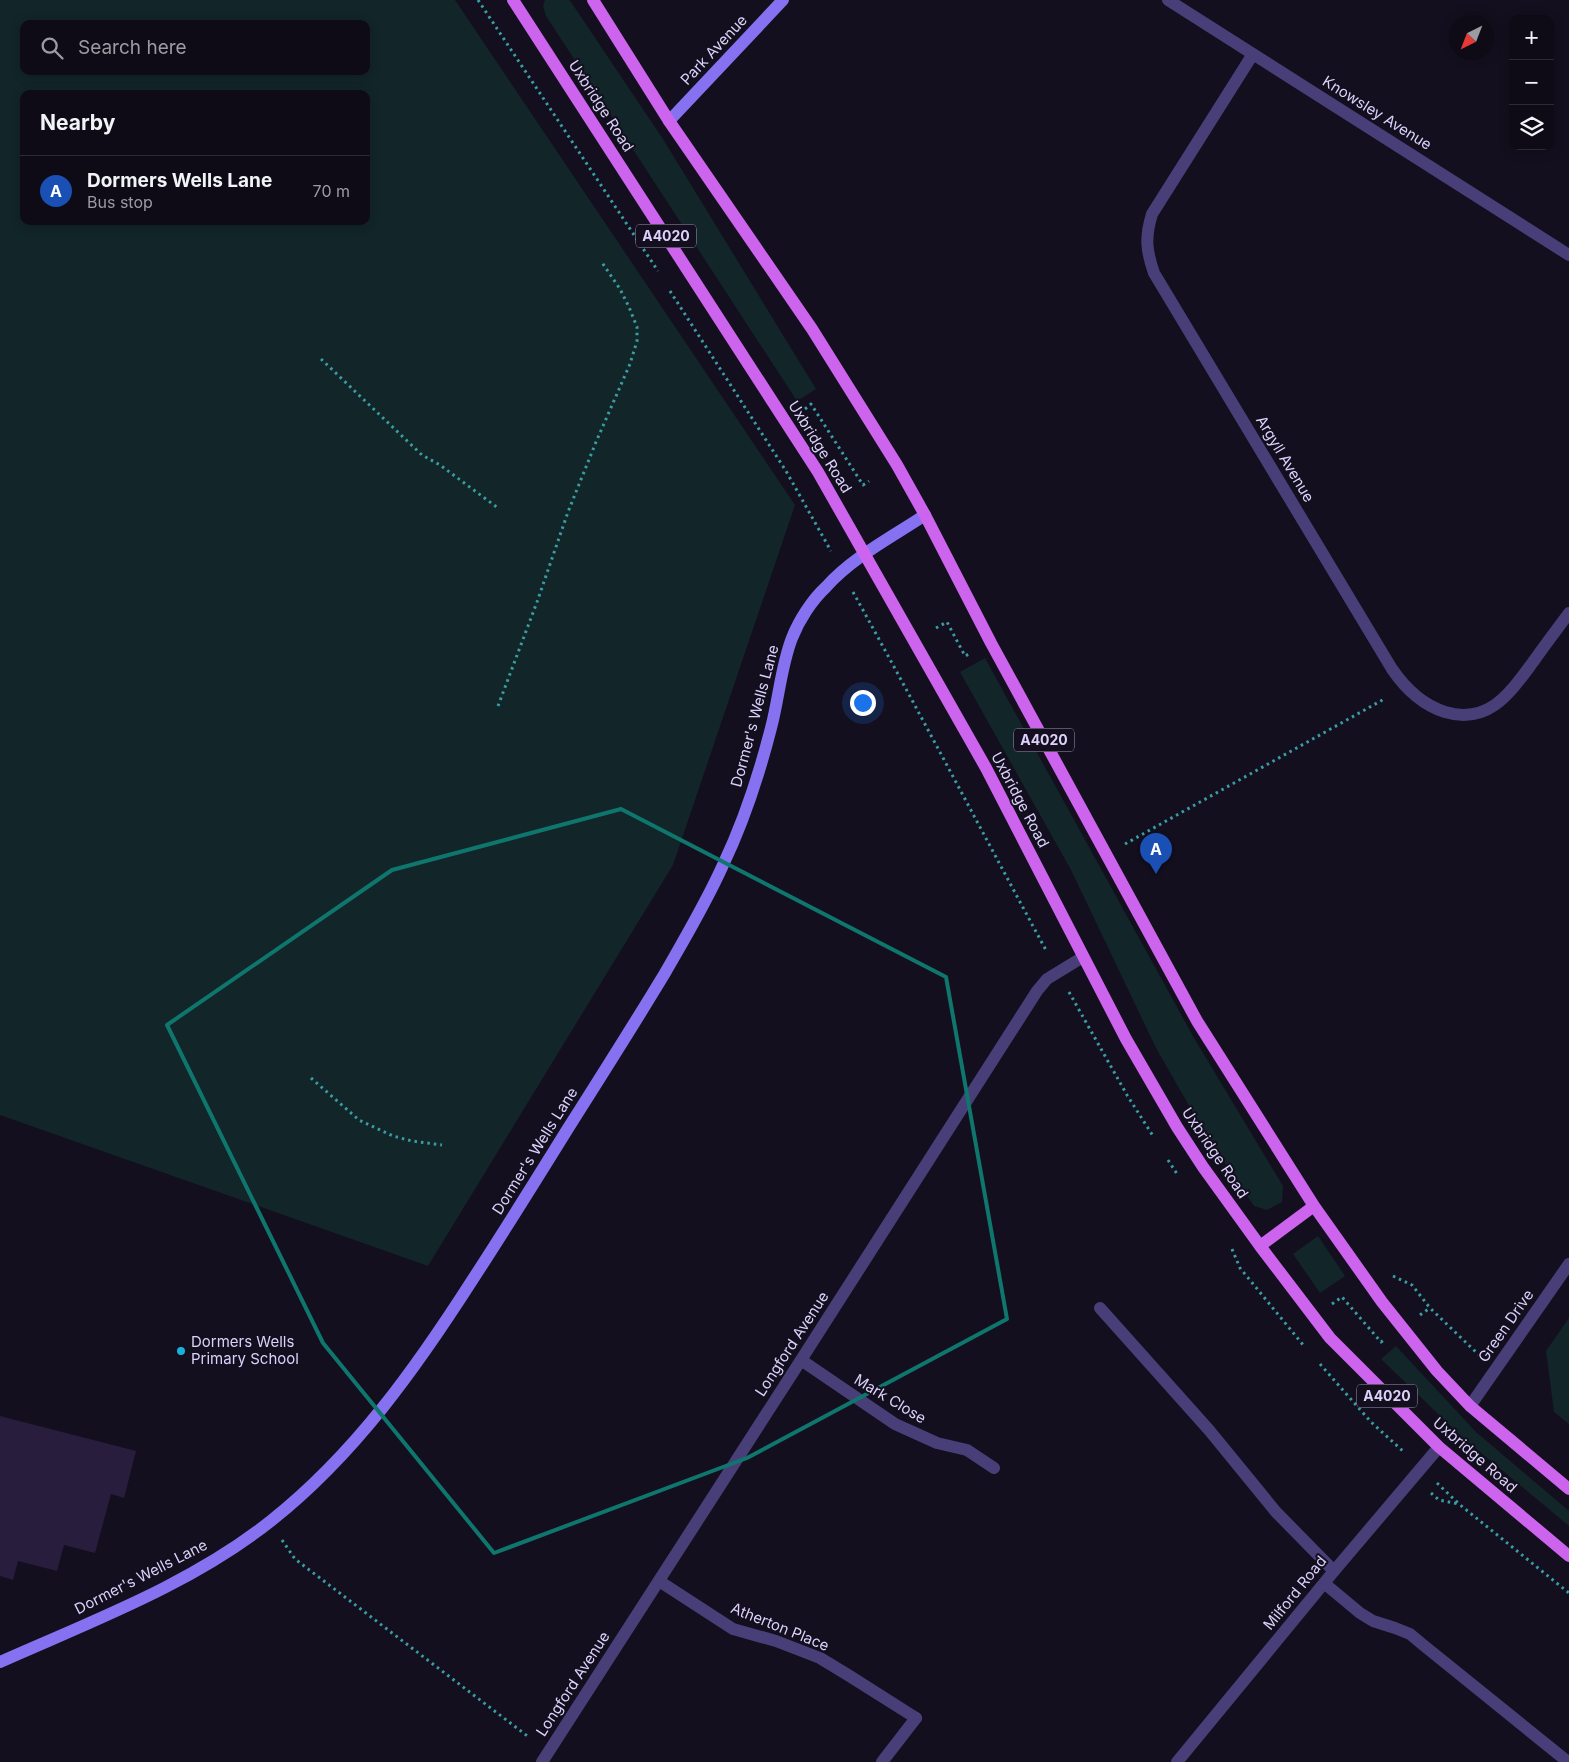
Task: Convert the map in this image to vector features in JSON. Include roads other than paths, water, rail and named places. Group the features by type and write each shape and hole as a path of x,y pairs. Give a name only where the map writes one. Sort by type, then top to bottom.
{"main road":[{"name":"Uxbridge Road","path":"513,0 796,437 866,554 986,768 1126,1039 1176,1127 1260,1246 1330,1338 1439,1447 1569,1556"},
{"name":"A4020","path":"592,0 669,121 812,329 897,466 1197,1021 1314,1206 1418,1349 1470,1406 1569,1489"},
{"path":"1260,1246 1314,1206"}],"street":[{"name":"Park Avenue","path":"669,121 784,0"},
{"name":"Knowsley Avenue","path":"1168,0 1569,255"},
{"name":"Argyll Avenue","path":"1253,54 1152,214 1147,229 1146,244 1154,273 1392,670 1406,687 1429,706 1454,714 1467,715 1491,708 1502,701 1513,689 1569,612"},
{"name":"Dormer's Wells Lane","path":"0,1662 127,1606 171,1584 242,1542 270,1522 337,1462 407,1376 443,1326 500,1237 644,1008 707,901 741,824 755,785 772,727 792,636 813,602 842,571 925,515"},
{"name":"Longford Avenue","path":"545,1757 802,1360 1037,991 1047,978 1083,957"},
{"name":"Green Drive","path":"1470,1406 1569,1264"},
{"path":"1100,1308 1209,1430 1276,1512 1334,1571"},
{"name":"Mark Close","path":"802,1360 895,1424 937,1443 967,1450 994,1468"},
{"name":"Milford Road","path":"1178,1762 1324,1583 1439,1447"},
{"name":"Atherton Place","path":"659,1581 733,1628 786,1644 820,1658 916,1718 882,1762"},
{"path":"1324,1583 1360,1613 1372,1620 1410,1634 1568,1762"}],"place":[{"name":"Dormers Wells Lane","path":"1156,874"},
{"name":"Dormers Wells Primary School","path":"181,1351"}]}
